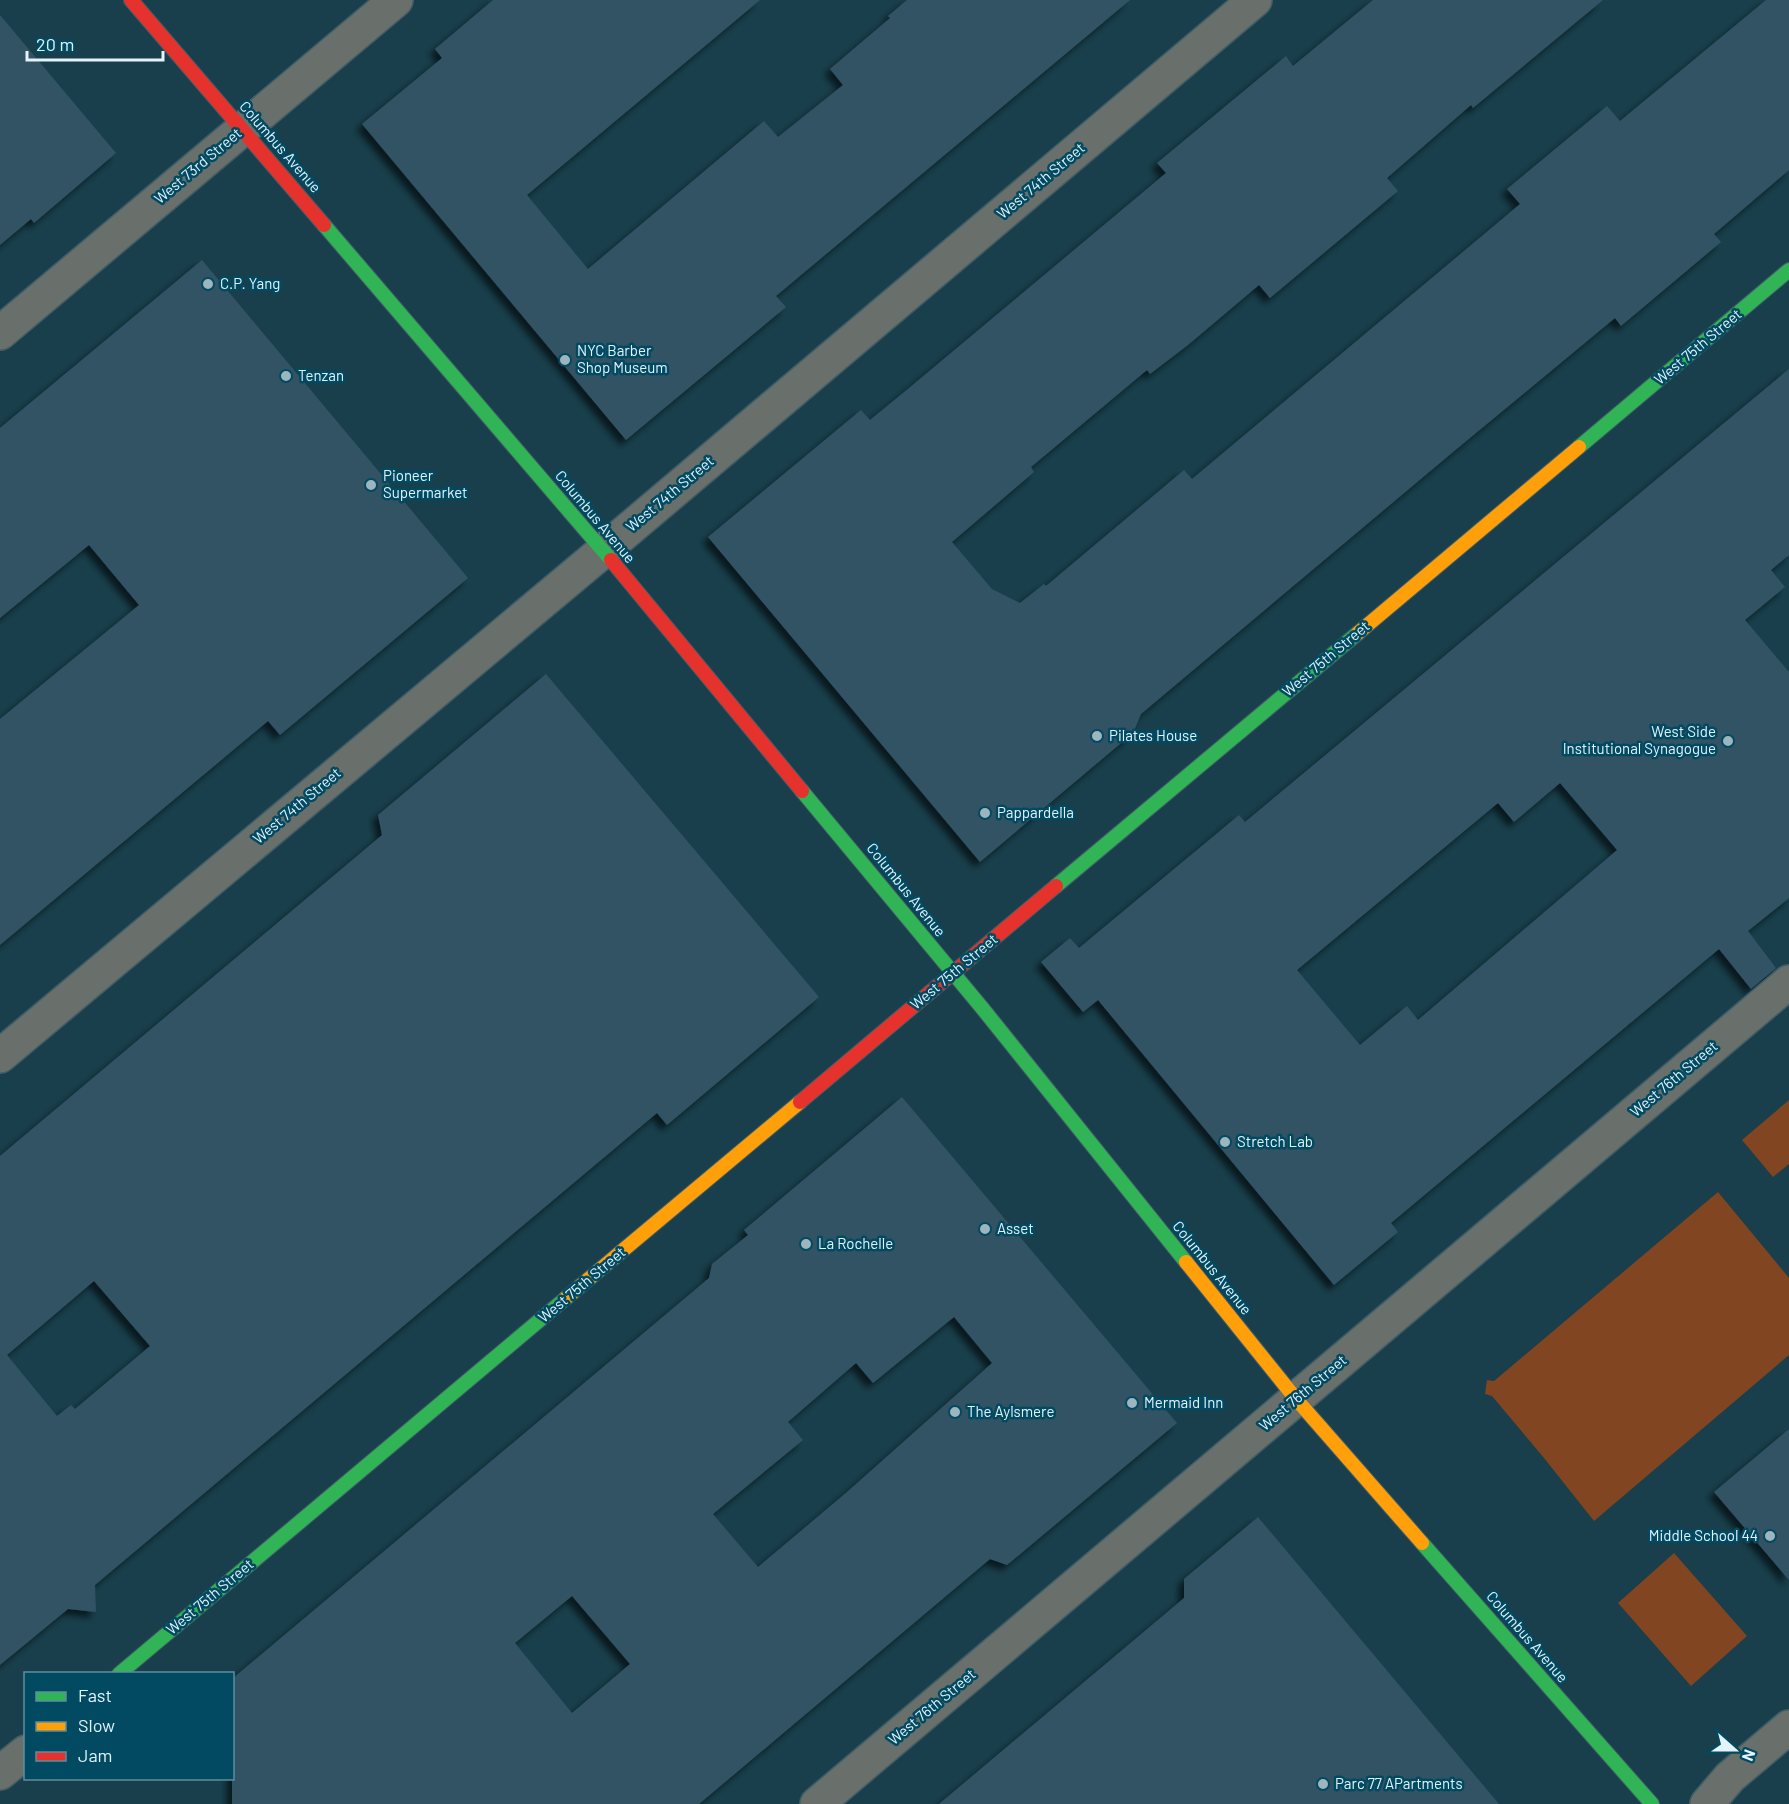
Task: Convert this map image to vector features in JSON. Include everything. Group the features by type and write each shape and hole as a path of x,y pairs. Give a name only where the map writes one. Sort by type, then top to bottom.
{"main road":[{"name":"Columbus Avenue","path":"131,0 603,551 952,973 1296,1399 1652,1804"},
{"name":"West 75th Street","path":"120,1672 1789,270"}],"street":[{"name":"West 73rd Street","path":"0,333 396,0"},
{"name":"West 74th Street","path":"0,1056 603,551 1255,0"},
{"name":"West 76th Street","path":"817,1804 1789,982"},
{"path":"1707,1804 1730,1777 1789,1727"},
{"path":"0,1773 24,1754"}],"shaded area":[{"path":"1789,1100 1789,1164 1773,1177 1742,1140"},
{"path":"1718,1192 1789,1278 1789,1355 1594,1521 1492,1396 1485,1394 1487,1380 1494,1381"},
{"path":"1674,1553 1747,1636 1691,1686 1618,1603"}],"building":[{"path":"493,0 760,0 527,195 588,269 764,121 778,137 843,85 830,69 890,18 888,16 907,0 1130,0 776,296 786,307 626,440 362,124 442,58 435,49"},
{"path":"1373,0 1603,0 1473,108 1471,105 1387,178 1398,191 1270,298 1259,285 1150,374 1147,370 1031,467 1034,472 952,542 992,589 1020,603 1044,584 1046,586 1184,470 1192,479 1520,204 1507,189 1607,106 1620,121 1766,0 1789,0 1789,170 1714,234 1721,242 1621,326 1615,318 1453,452 1141,714 1133,733 980,862 708,537 861,410 870,420 909,388 1166,173 1157,163 1286,56 1293,66"},
{"path":"0,15 116,153 34,223 31,219 0,245"},
{"path":"202,260 468,578 280,735 268,721 0,945 0,719 139,605 89,545 0,618 0,428"},
{"path":"1789,369 1789,555 1771,570 1785,587 1745,620 1789,672 1789,898 1748,931 1776,968 1751,989 1719,949 1391,1223 1398,1232 1334,1285 1098,1000 1083,1012 1041,962 1070,938 1079,948 1239,815 1245,822","holes":["1560,783 1617,850 1418,1020 1407,1006 1360,1045 1297,970 1498,803 1514,822"]},
{"path":"546,674 819,997 667,1125 657,1113 95,1585 96,1612 68,1609 0,1665 0,1156 382,835 378,815","holes":["94,1281 150,1346 75,1409 71,1405 57,1416 7,1355"]},
{"path":"902,1097 1177,1423 1007,1565 990,1559 699,1804 232,1804 234,1677 709,1278 712,1264 748,1235 744,1230","holes":["954,1317 992,1363 847,1492 758,1567 713,1514 803,1440 788,1422 856,1363 873,1383","572,1596 630,1664 572,1713 515,1643"]},
{"name":"Middle School 44","path":"1789,1429 1789,1580 1714,1492"},
{"path":"1258,1517 1499,1804 939,1804 1184,1598 1184,1579"}],"traffic: fast":[{"path":"324,225 611,560"},
{"path":"1579,447 1789,270"},
{"path":"1056,886 1358,633"},
{"path":"802,791 983,1009 1186,1262"},
{"path":"121,1672 566,1298"},
{"path":"1422,1543 1652,1804"}],"traffic: slow":[{"path":"1358,633 1579,447"},
{"path":"566,1298 800,1102"},
{"path":"1186,1262 1296,1399 1422,1543"}],"traffic: jam":[{"path":"131,0 324,225"},
{"path":"611,560 802,791"},
{"path":"800,1102 1056,886"}],"place":[{"name":"C.P. Yang","path":"208,284"},
{"name":"NYC Barber Shop Museum","path":"565,360"},
{"name":"Tenzan","path":"286,376"},
{"name":"Pioneer Supermarket","path":"371,485"},
{"name":"Pilates House","path":"1097,736"},
{"name":"West Side Institutional Synagogue","path":"1728,741"},
{"name":"Pappardella","path":"985,813"},
{"name":"Stretch Lab","path":"1225,1142"},
{"name":"Asset","path":"985,1229"},
{"name":"La Rochelle","path":"806,1244"},
{"name":"Mermaid Inn","path":"1132,1403"},
{"name":"The Aylsmere","path":"955,1412"},
{"name":"Middle School 44","path":"1770,1536"},
{"name":"Parc 77 APartments","path":"1323,1784"}]}
